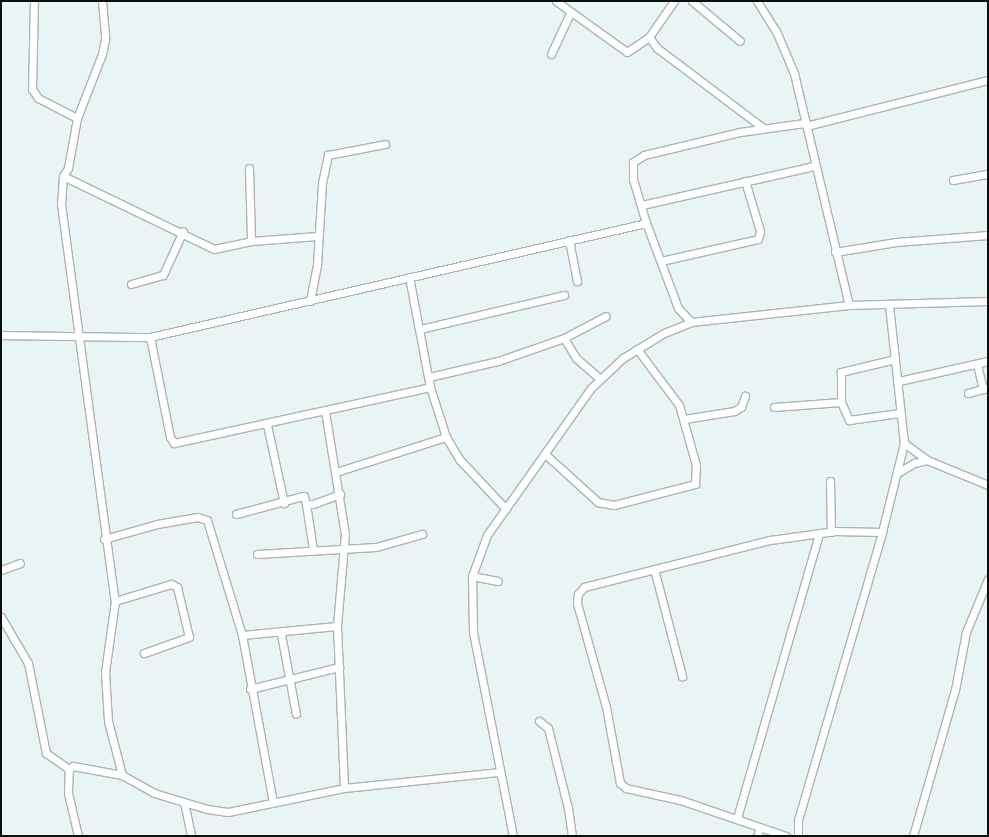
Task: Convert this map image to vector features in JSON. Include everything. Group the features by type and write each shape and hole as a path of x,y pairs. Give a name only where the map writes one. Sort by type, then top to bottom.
{"street":[{"path":"34,1 32,89 38,98 77,118"},
{"path":"102,1 105,25 102,54 77,118 68,168 63,176 63,236 81,338 104,539 115,602 105,672 108,720 122,775"},
{"path":"556,1 570,13 627,52 649,38 674,1"},
{"path":"692,1 740,40"},
{"path":"758,1 789,59 849,305"},
{"path":"551,54 570,13"},
{"path":"649,38 657,48 763,128"},
{"path":"691,322 678,308 646,223 632,168 636,158 763,128 805,124 988,80"},
{"path":"310,301 317,265 318,236 328,155 385,144"},
{"path":"642,205 814,166"},
{"path":"249,168 251,241"},
{"path":"953,180 988,174"},
{"path":"63,176 183,231 214,249 251,241 318,236"},
{"path":"661,261 758,239 760,231 745,181"},
{"path":"1,335 81,338 150,337 646,223"},
{"path":"131,284 162,275 183,231"},
{"path":"835,252 896,242 988,235"},
{"path":"569,240 577,281"},
{"path":"409,277 430,387 446,437 460,460 506,509"},
{"path":"420,329 564,295"},
{"path":"513,836 472,633 472,576 488,536 600,379 637,349 664,333 691,322 849,305 988,301"},
{"path":"798,836 798,820 899,472 904,443 900,413 899,381 889,304"},
{"path":"429,376 498,361 564,338 606,316"},
{"path":"150,337 170,437 174,443 267,425 430,387"},
{"path":"564,338 576,358 600,379"},
{"path":"545,454 598,502 614,505 695,484 697,480 684,419 670,390 637,349"},
{"path":"895,359 841,372 840,402 849,420 900,413"},
{"path":"899,381 988,361"},
{"path":"968,393 986,388 977,364"},
{"path":"684,419 734,411 741,407 745,396"},
{"path":"774,407 840,402"},
{"path":"325,411 340,494 343,548 337,626 344,788"},
{"path":"267,425 284,503"},
{"path":"336,472 446,437"},
{"path":"904,443 928,460 988,485"},
{"path":"899,472 914,463 928,460"},
{"path":"830,481 831,532"},
{"path":"306,504 340,494"},
{"path":"236,514 284,503 304,496 313,550"},
{"path":"104,539 156,524 197,517 207,520 242,635 250,689 273,802"},
{"path":"786,836 737,818 626,788 617,775 606,708 577,603 578,594 584,586 770,540 831,532 882,532"},
{"path":"257,554 376,547 422,534"},
{"path":"737,818 819,534"},
{"path":"1,570 20,564"},
{"path":"654,569 682,676"},
{"path":"472,576 498,581"},
{"path":"912,836 955,690 966,632 988,579"},
{"path":"115,602 171,584 177,587 190,637 144,653"},
{"path":"1,617 28,663 46,754 69,769"},
{"path":"242,635 281,634 337,626"},
{"path":"281,634 296,714"},
{"path":"250,689 339,667"},
{"path":"539,721 548,728 568,808 572,836"},
{"path":"69,769 73,766 122,775 135,784 184,802 228,812 344,788 500,772"},
{"path":"69,769 68,793 78,836"},
{"path":"184,802 192,836"},
{"path":"757,836 760,828"}]}
